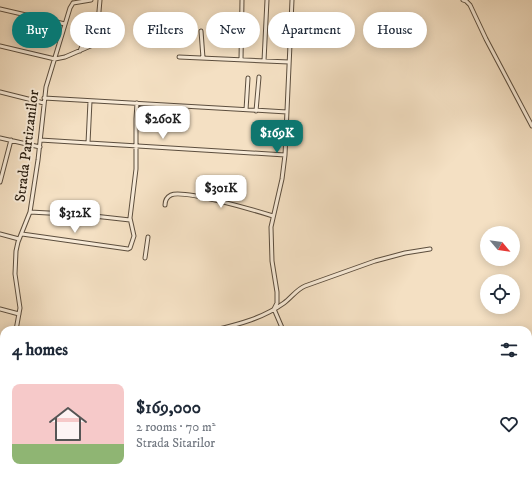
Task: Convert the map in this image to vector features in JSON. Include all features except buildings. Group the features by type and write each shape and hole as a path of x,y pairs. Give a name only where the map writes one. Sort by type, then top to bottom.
{"street":[{"path":"72,2 91,0"},
{"path":"99,12 100,0"},
{"path":"241,60 242,0"},
{"path":"264,61 267,0"},
{"path":"280,326 274,309 277,303 277,292 272,261 271,227 282,179 285,155 292,0"},
{"path":"463,0 470,5 486,39 532,126"},
{"name":"Strada Partizanilor","path":"17,326 20,314 15,274 16,251 19,239 30,212 40,147 46,87 72,2"},
{"path":"0,9 66,24"},
{"path":"201,31 203,58"},
{"path":"0,46 54,59 62,59 87,48"},
{"path":"179,57 289,62"},
{"path":"256,111 259,77"},
{"path":"246,110 248,78"},
{"path":"0,92 44,103"},
{"path":"44,98 287,112"},
{"path":"88,143 90,101"},
{"path":"22,234 130,249 134,234 130,220 136,169 137,103"},
{"path":"0,138 40,147"},
{"path":"0,182 11,140"},
{"path":"40,140 285,155"},
{"path":"165,205 169,196 178,194 213,199 273,216"},
{"path":"30,212 85,215 130,220"},
{"path":"0,234 19,239"},
{"path":"145,258 148,237"},
{"path":"230,326 256,319 274,309 305,286 375,261 405,253 430,250"},
{"path":"0,309 20,314"}]}
